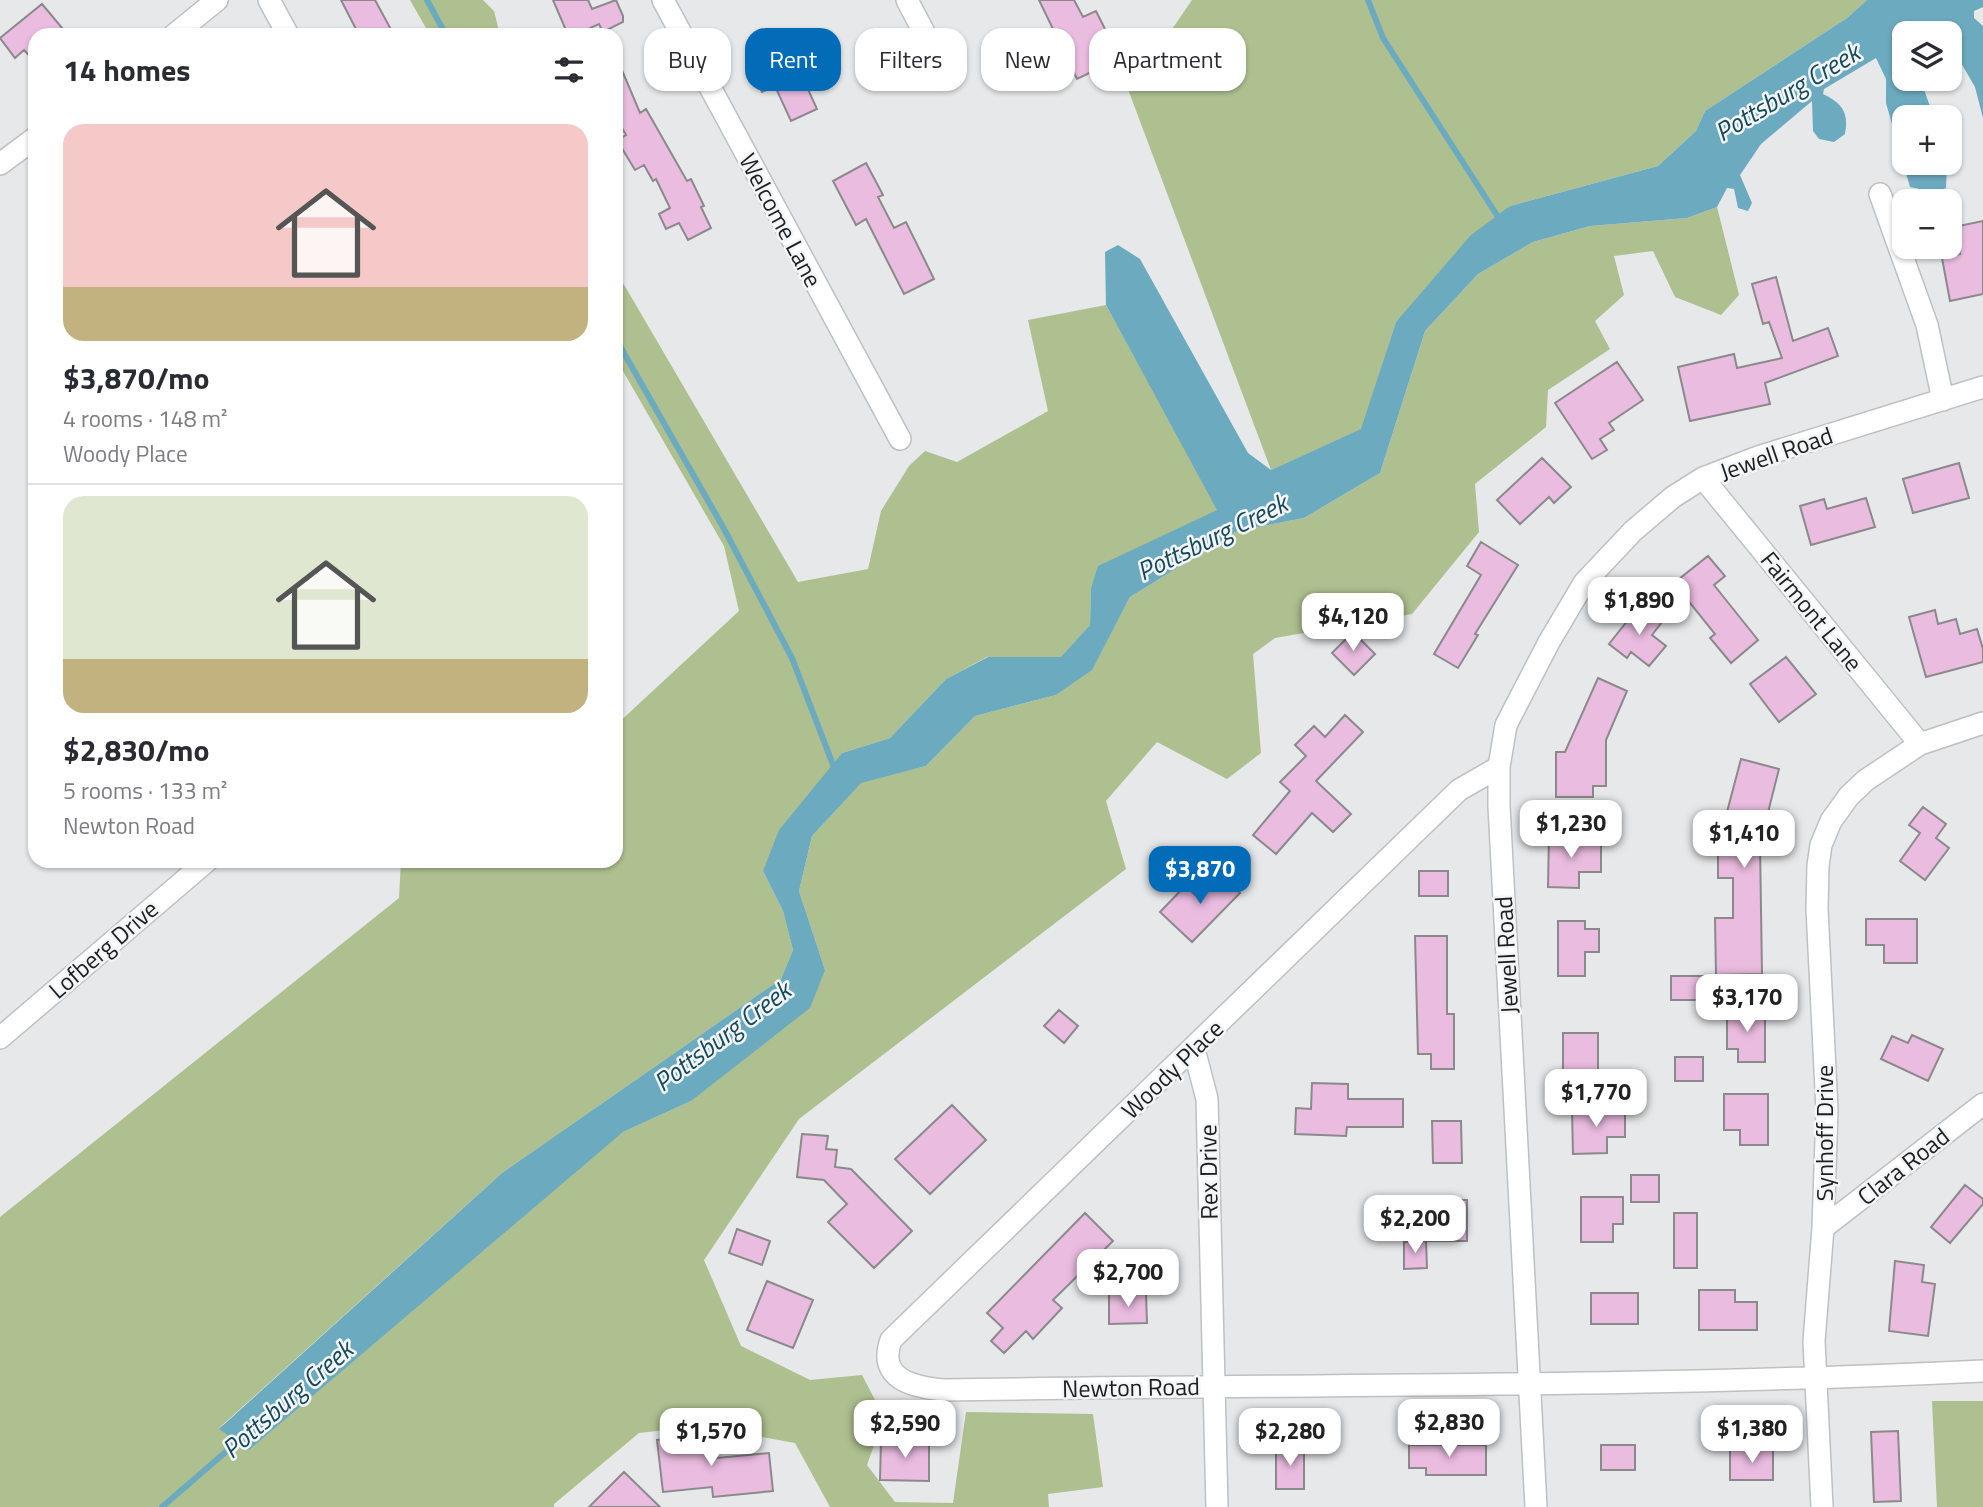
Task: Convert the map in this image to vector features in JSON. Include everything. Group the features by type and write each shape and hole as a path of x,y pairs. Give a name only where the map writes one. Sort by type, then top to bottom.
{"street":[{"path":"183,28 218,0"},
{"path":"269,0 284,28"},
{"name":"Welcome Lane","path":"663,0 900,439"},
{"path":"907,0 922,28"},
{"path":"0,163 28,143"},
{"path":"1880,194 1927,325 1943,400"},
{"name":"Jewell Road","path":"1536,1507 1502,862 1499,766 1506,725 1549,642 1584,583 1633,531 1673,497 1703,478 1758,457 1983,387"},
{"name":"Fairmont Lane","path":"1703,478 1920,744"},
{"name":"Synhoff Drive","path":"1822,1507 1814,1341 1823,1228 1826,1110 1817,909 1821,845 1831,821 1849,796 1866,780 1920,744 1983,723"},
{"name":"Woody Place","path":"910,1384 895,1375 888,1364 887,1352 891,1340 1459,790 1499,766"},
{"name":"Lofberg Drive","path":"0,1038 199,868"},
{"name":"Rex Drive","path":"1194,1049 1207,1099 1217,1507"},
{"name":"Clara Road","path":"1823,1228 1983,1104"},
{"name":"Newton Road","path":"910,1384 943,1390 1214,1385 1531,1385 1815,1379 1983,1370"}],"green space":[{"path":"410,0 483,0 494,11 498,28 426,28"},
{"path":"1192,0 1867,0 1847,18 1705,111 1696,131 1658,166 1510,206 1396,322 1362,429 1271,470 1129,92 1246,91 1246,28 1173,28"},
{"path":"1717,207 1739,295 1721,315 1675,297 1653,251 1614,256 1624,295 1595,321 1610,349 1548,390 1546,427 1475,484 1479,532 1412,614 1275,638 1253,654 1261,753 1227,779 1157,742 1106,801 1126,869 799,1119 704,1260 741,1346 810,1380 862,1375 884,1417 867,1465 895,1502 953,1503 966,1412 1093,1414 1103,1487 1048,1494 1049,1507 830,1507 795,1443 701,1426 639,1433 554,1504 554,1507 0,1507 0,1217 399,898 401,868 623,868 623,719 739,611 724,546 623,371 623,283 798,582 868,569 881,511 909,466 925,451 957,462 1048,411 1028,320 1106,305 1218,510 1099,566 1091,588 1090,625 1061,658 987,657 946,679 890,738 842,753 763,871 783,911 793,950 781,979 502,1173 219,1428 623,1132 691,1101 825,970 799,891 812,836 861,782 926,766 975,716 1056,695 1092,669 1130,597 1237,531 1304,518 1380,473 1425,331 1478,274 1533,242 1590,226 1687,218"},
{"path":"1932,1401 1983,1401 1983,1507 1937,1507"}],"water":[{"path":"1867,0 1983,0 1983,7 1974,11 1974,18 1983,26 1983,118 1975,87 1962,65 1962,21 1892,21 1892,91 1924,91 1930,105 1892,105 1892,124 1886,103 1886,79 1876,58 1824,89 1823,94 1843,109 1846,120 1845,134 1834,142 1819,139 1813,131 1812,101 1761,144 1740,175 1752,203 1748,211 1738,208 1734,189 1727,188 1717,207 1687,218 1590,226 1533,242 1478,274 1425,331 1380,473 1304,518 1237,531 1130,597 1092,670 1056,695 975,716 926,766 861,783 812,836 799,891 825,970 810,1008 691,1101 623,1132 249,1450 219,1429 502,1173 781,979 793,950 783,911 763,871 779,830 842,753 890,738 946,679 988,657 1061,657 1090,625 1091,588 1098,566 1217,510 1106,305 1105,252 1118,245 1140,259 1248,453 1271,470 1361,429 1396,322 1471,235 1510,206 1658,166 1696,131 1705,111 1847,18"},
{"path":"1907,175 1947,175 1946,188 1943,189 1910,187"}],"building":[{"path":"341,0 375,0 390,28 355,28"},
{"path":"553,0 588,0 592,9 616,0 623,16 623,22 611,28 601,28 599,24 590,28 565,28"},
{"path":"1039,0 1074,0 1083,17 1096,11 1104,28 1089,28 1089,73 1077,79 1075,75 1075,28 1052,28"},
{"path":"42,4 62,28 28,28 28,54 24,50 15,58 0,38"},
{"path":"623,73 640,113 646,109 687,181 691,179 711,228 688,240 679,223 666,229 659,214 670,208 656,179 653,181 644,165 635,170 623,150 623,137 626,135 623,130"},
{"path":"777,91 809,91 817,109 791,121"},
{"path":"866,163 883,195 878,197 894,228 906,222 934,279 904,294 866,219 856,225 833,181"},
{"path":"1983,221 1983,294 1950,301 1942,259 1962,259 1962,225"},
{"path":"1776,277 1793,341 1828,328 1838,356 1765,383 1770,404 1690,421 1678,367 1734,354 1737,368 1782,358 1769,322 1763,324 1752,284"},
{"path":"1617,362 1643,400 1609,423 1614,430 1600,439 1607,450 1592,459 1555,403"},
{"path":"1542,458 1571,487 1554,503 1549,497 1520,524 1497,500"},
{"path":"1959,463 1969,498 1913,513 1903,479"},
{"path":"1866,498 1875,527 1811,545 1800,506 1824,499 1827,509"},
{"path":"1481,542 1518,565 1475,634 1478,635 1458,668 1434,654 1481,575 1467,566"},
{"path":"1708,556 1725,576 1714,585 1758,640 1731,663 1710,638 1715,634 1674,583"},
{"path":"1640,605 1662,622 1652,635 1666,646 1649,666 1631,652 1627,658 1609,644"},
{"path":"1935,610 1938,624 1956,619 1960,634 1977,629 1983,649 1983,662 1926,677 1909,617"},
{"path":"1353,632 1375,654 1354,675 1332,653"},
{"path":"1786,657 1816,694 1779,722 1750,684"},
{"path":"1598,678 1627,691 1606,740 1606,786 1593,786 1593,797 1556,797 1556,752 1565,752"},
{"path":"1345,715 1363,732 1316,781 1351,814 1333,832 1312,813 1276,854 1253,835 1290,791 1280,782 1306,756 1295,745 1314,726 1325,737"},
{"path":"1741,759 1779,769 1760,844 1762,974 1716,975 1715,918 1733,918 1733,878 1718,878 1718,846"},
{"path":"1923,807 1946,824 1936,838 1949,848 1925,880 1900,861 1920,833 1909,825"},
{"path":"1549,834 1575,834 1575,843 1601,843 1601,872 1579,872 1579,888 1548,887"},
{"path":"1218,871 1240,893 1192,942 1160,912 1186,885 1195,895"},
{"path":"1419,871 1448,871 1448,896 1419,896"},
{"path":"1866,919 1917,919 1917,963 1884,963 1884,945 1866,945"},
{"path":"1558,921 1585,921 1585,929 1599,929 1599,952 1585,952 1585,976 1558,976"},
{"path":"1415,936 1447,936 1447,1014 1454,1014 1454,1069 1431,1069 1431,1054 1418,1054"},
{"path":"1671,976 1711,976 1711,1000 1671,1000"},
{"path":"1727,1009 1765,1009 1765,1062 1738,1062 1738,1049 1727,1049"},
{"path":"1059,1010 1078,1026 1064,1043 1044,1026"},
{"path":"1563,1033 1598,1033 1598,1075 1563,1075"},
{"path":"1912,1035 1943,1049 1928,1081 1881,1059 1892,1036 1908,1043"},
{"path":"1675,1057 1703,1057 1703,1081 1675,1081"},
{"path":"1312,1083 1348,1084 1348,1099 1403,1099 1403,1127 1347,1127 1346,1136 1295,1134 1296,1108 1311,1109"},
{"path":"1724,1094 1768,1094 1768,1145 1740,1145 1740,1130 1724,1130"},
{"path":"952,1105 986,1140 930,1194 895,1159"},
{"path":"1625,1109 1625,1137 1607,1137 1607,1153 1573,1154 1572,1110"},
{"path":"1432,1121 1461,1121 1462,1163 1433,1163"},
{"path":"802,1134 828,1136 826,1149 837,1150 835,1167 851,1169 912,1231 874,1268 828,1222 847,1204 824,1180 797,1177"},
{"path":"1631,1175 1659,1175 1659,1202 1631,1202"},
{"path":"1965,1185 1983,1199 1983,1204 1950,1243 1931,1227"},
{"path":"1581,1197 1623,1197 1623,1224 1613,1224 1613,1242 1581,1242"},
{"path":"1425,1200 1467,1200 1467,1241 1425,1241"},
{"path":"1085,1213 1113,1241 1053,1300 1062,1308 1033,1339 1026,1331 1004,1353 991,1341 1003,1328 987,1313"},
{"path":"1674,1213 1697,1213 1697,1268 1674,1268"},
{"path":"737,1229 770,1241 762,1265 729,1253"},
{"path":"1426,1241 1427,1268 1404,1269 1404,1242"},
{"path":"1895,1261 1924,1265 1922,1282 1935,1284 1928,1336 1889,1331"},
{"path":"767,1281 813,1300 793,1348 747,1330"},
{"path":"1699,1290 1735,1290 1735,1302 1757,1302 1757,1330 1699,1330"},
{"path":"1591,1293 1638,1293 1638,1324 1591,1324"},
{"path":"1109,1294 1146,1294 1147,1323 1109,1324"},
{"path":"1898,1431 1901,1501 1874,1502 1871,1432"},
{"path":"714,1434 717,1458 769,1453 773,1491 713,1497 712,1487 663,1492 657,1440"},
{"path":"881,1440 929,1440 929,1481 880,1480"},
{"path":"1409,1445 1486,1445 1486,1475 1426,1475 1426,1468 1409,1468"},
{"path":"1601,1445 1635,1445 1635,1470 1601,1470"},
{"path":"1276,1447 1304,1447 1304,1489 1276,1489"},
{"path":"1730,1450 1773,1450 1773,1480 1730,1480"},
{"path":"624,1472 660,1507 589,1507"}],"waterway":[{"path":"427,0 442,28"},
{"path":"1368,0 1383,38 1500,220"},
{"path":"623,351 723,527 792,658 835,770"},
{"name":"Pottsburg Creek","path":"162,1507 243,1437"}]}
